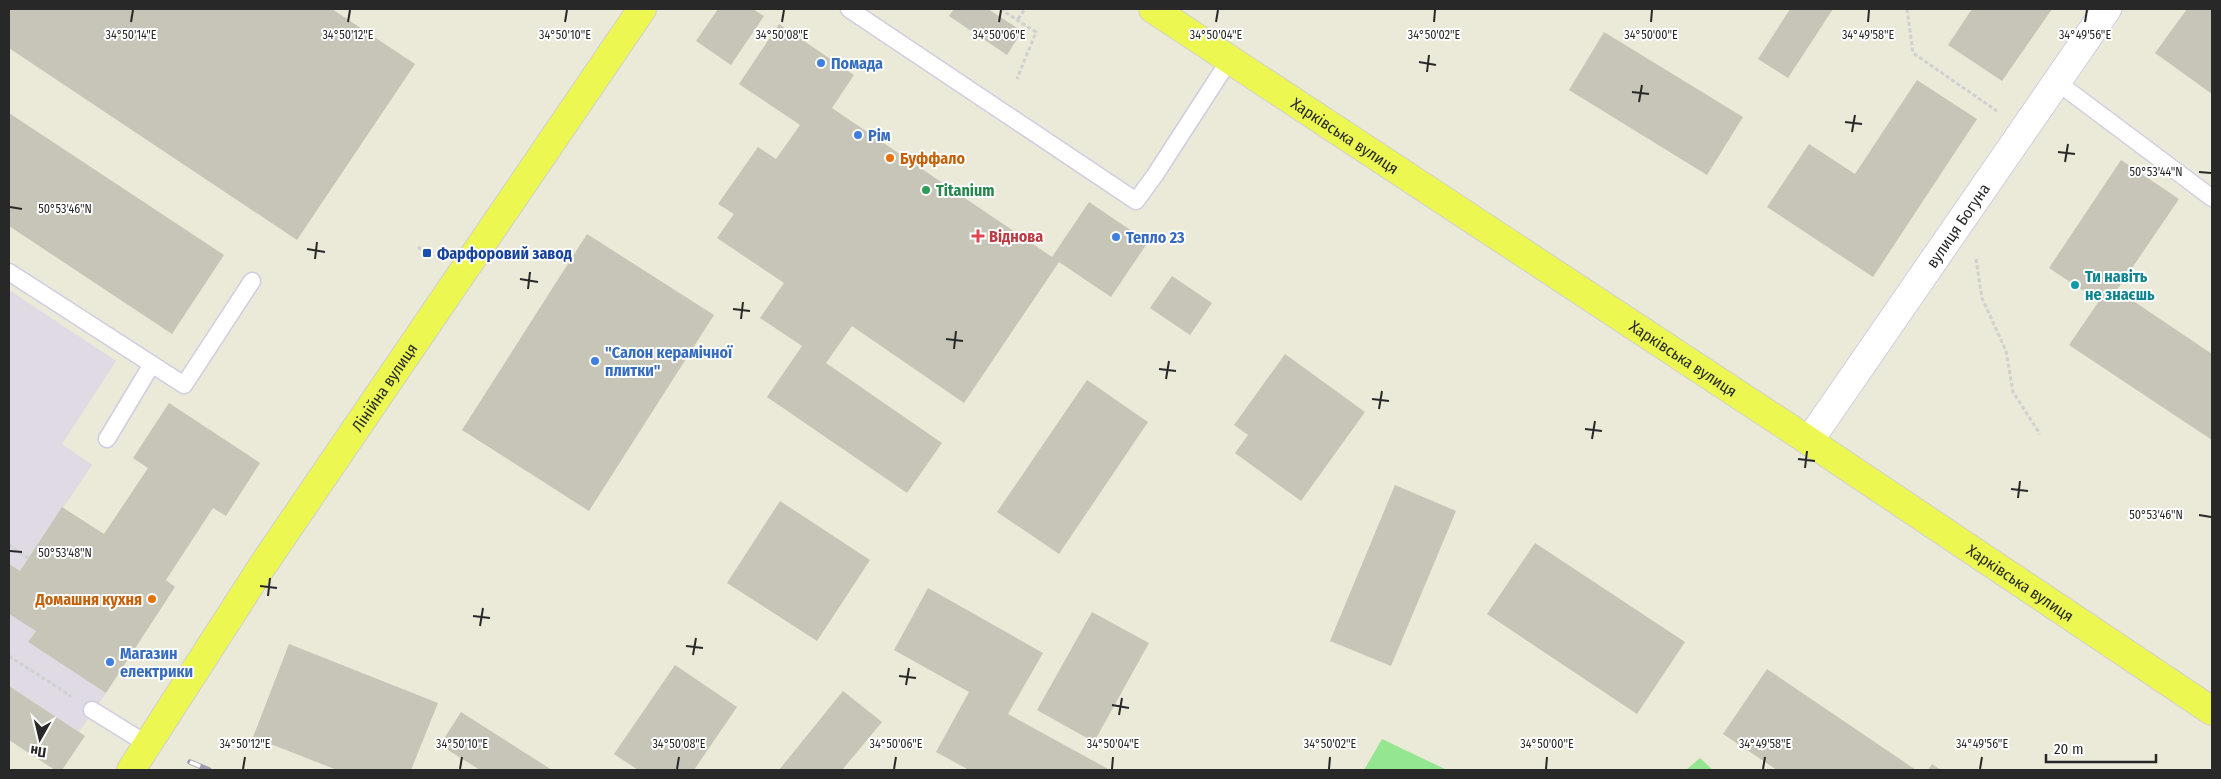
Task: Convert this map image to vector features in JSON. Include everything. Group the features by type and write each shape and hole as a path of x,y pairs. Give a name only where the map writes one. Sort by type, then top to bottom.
{"main road":[{"name":"Лінійна вулиця","path":"131,770 263,565 642,9"},
{"name":"Харківська вулиця","path":"1153,9 1809,441 2212,711"},
{"name":"вулиця Богуна","path":"1809,441 2107,9"}],"lane":[{"path":"848,9 1136,201 1230,59"},
{"path":"2057,82 2212,198"},
{"path":"9,272 184,385 252,281"},
{"path":"107,439 152,364"},
{"path":"92,710 147,744"}],"path":[{"path":"1000,9 1036,32 1017,79"},
{"path":"1018,19 1025,9"},
{"path":"1907,9 1913,53 2001,114"},
{"path":"1975,253 1982,298 2006,351 2013,392 2040,434"},
{"path":"9,545 28,558"},
{"path":"9,656 92,710"}],"shaded area":[{"path":"9,290 116,361 62,444 92,465 20,571 59,595 28,642 106,693 79,732 9,686"}],"green space":[{"path":"1382,739 1447,770 1364,770"},
{"path":"1700,758 1713,770 1686,770"}],"building":[{"path":"9,9 332,9 415,64 297,240 9,48"},
{"path":"718,9 753,9 764,16 731,65 696,41"},
{"path":"954,9 988,9 1022,31 1007,55 949,16"},
{"path":"1790,9 1833,9 1788,78 1758,59"},
{"path":"1972,9 2052,9 2002,81 1948,45"},
{"path":"2187,9 2212,9 2212,94 2155,53"},
{"path":"779,24 854,75 832,108 1052,257 1089,202 1148,242 1111,297 1059,262 964,403 852,326 826,363 942,443 907,493 767,397 802,346 760,318 784,283 717,238 734,214 718,204 758,147 776,159 800,125 739,84"},
{"path":"1604,32 1743,117 1707,175 1569,90"},
{"path":"1917,80 1977,119 1873,277 1767,207 1809,144 1855,174"},
{"path":"9,113 224,255 172,334 9,226"},
{"path":"2121,160 2179,199 2117,290 2212,354 2212,440 2069,345 2099,301 2049,268"},
{"name":"\"Салон керамічної плитки\"","path":"587,234 714,315 589,511 462,430"},
{"path":"1172,276 1212,303 1190,335 1150,308"},
{"path":"1285,354 1365,412 1301,501 1235,453 1248,435 1234,425"},
{"path":"1087,380 1148,422 1059,554 997,512"},
{"path":"169,403 260,463 226,516 213,508 166,580 175,587 106,693 28,642 36,631 9,614 9,564 20,571 62,507 104,534 148,468 133,458"},
{"path":"1395,485 1456,511 1391,666 1330,641"},
{"path":"780,501 870,560 817,641 727,583"},
{"path":"1535,543 1685,642 1637,714 1487,614"},
{"path":"928,588 1043,653 1008,714 1110,770 969,770 936,752 969,692 894,650"},
{"path":"1092,612 1149,643 1094,742 1037,710"},
{"path":"289,644 438,703 411,770 337,770 253,737"},
{"path":"675,665 737,707 694,770 638,770 614,754"},
{"path":"1767,669 1916,770 1777,770 1723,734"},
{"path":"9,686 85,736 62,770 55,770 9,740"},
{"path":"843,691 882,722 842,770 779,770"},
{"path":"461,712 552,770 480,770 440,745"},
{"path":"1932,764 1941,770 1928,770"}],"railway":[{"path":"190,762 209,770"}],"place":[{"name":"Помада","path":"821,63"},
{"name":"Рім","path":"858,135"},
{"name":"Буффало","path":"890,158"},
{"name":"Titanium","path":"926,190"},
{"name":"Віднова","path":"978,236"},
{"name":"Тепло 23","path":"1116,237"},
{"name":"Фарфоровий завод","path":"427,253"},
{"name":"Ти навіть не знаєшь","path":"2075,285"},
{"name":"\"Салон керамічної плитки\"","path":"595,361"},
{"name":"Домашня кухня","path":"152,599"},
{"name":"Магазин електрики","path":"110,662"}]}
